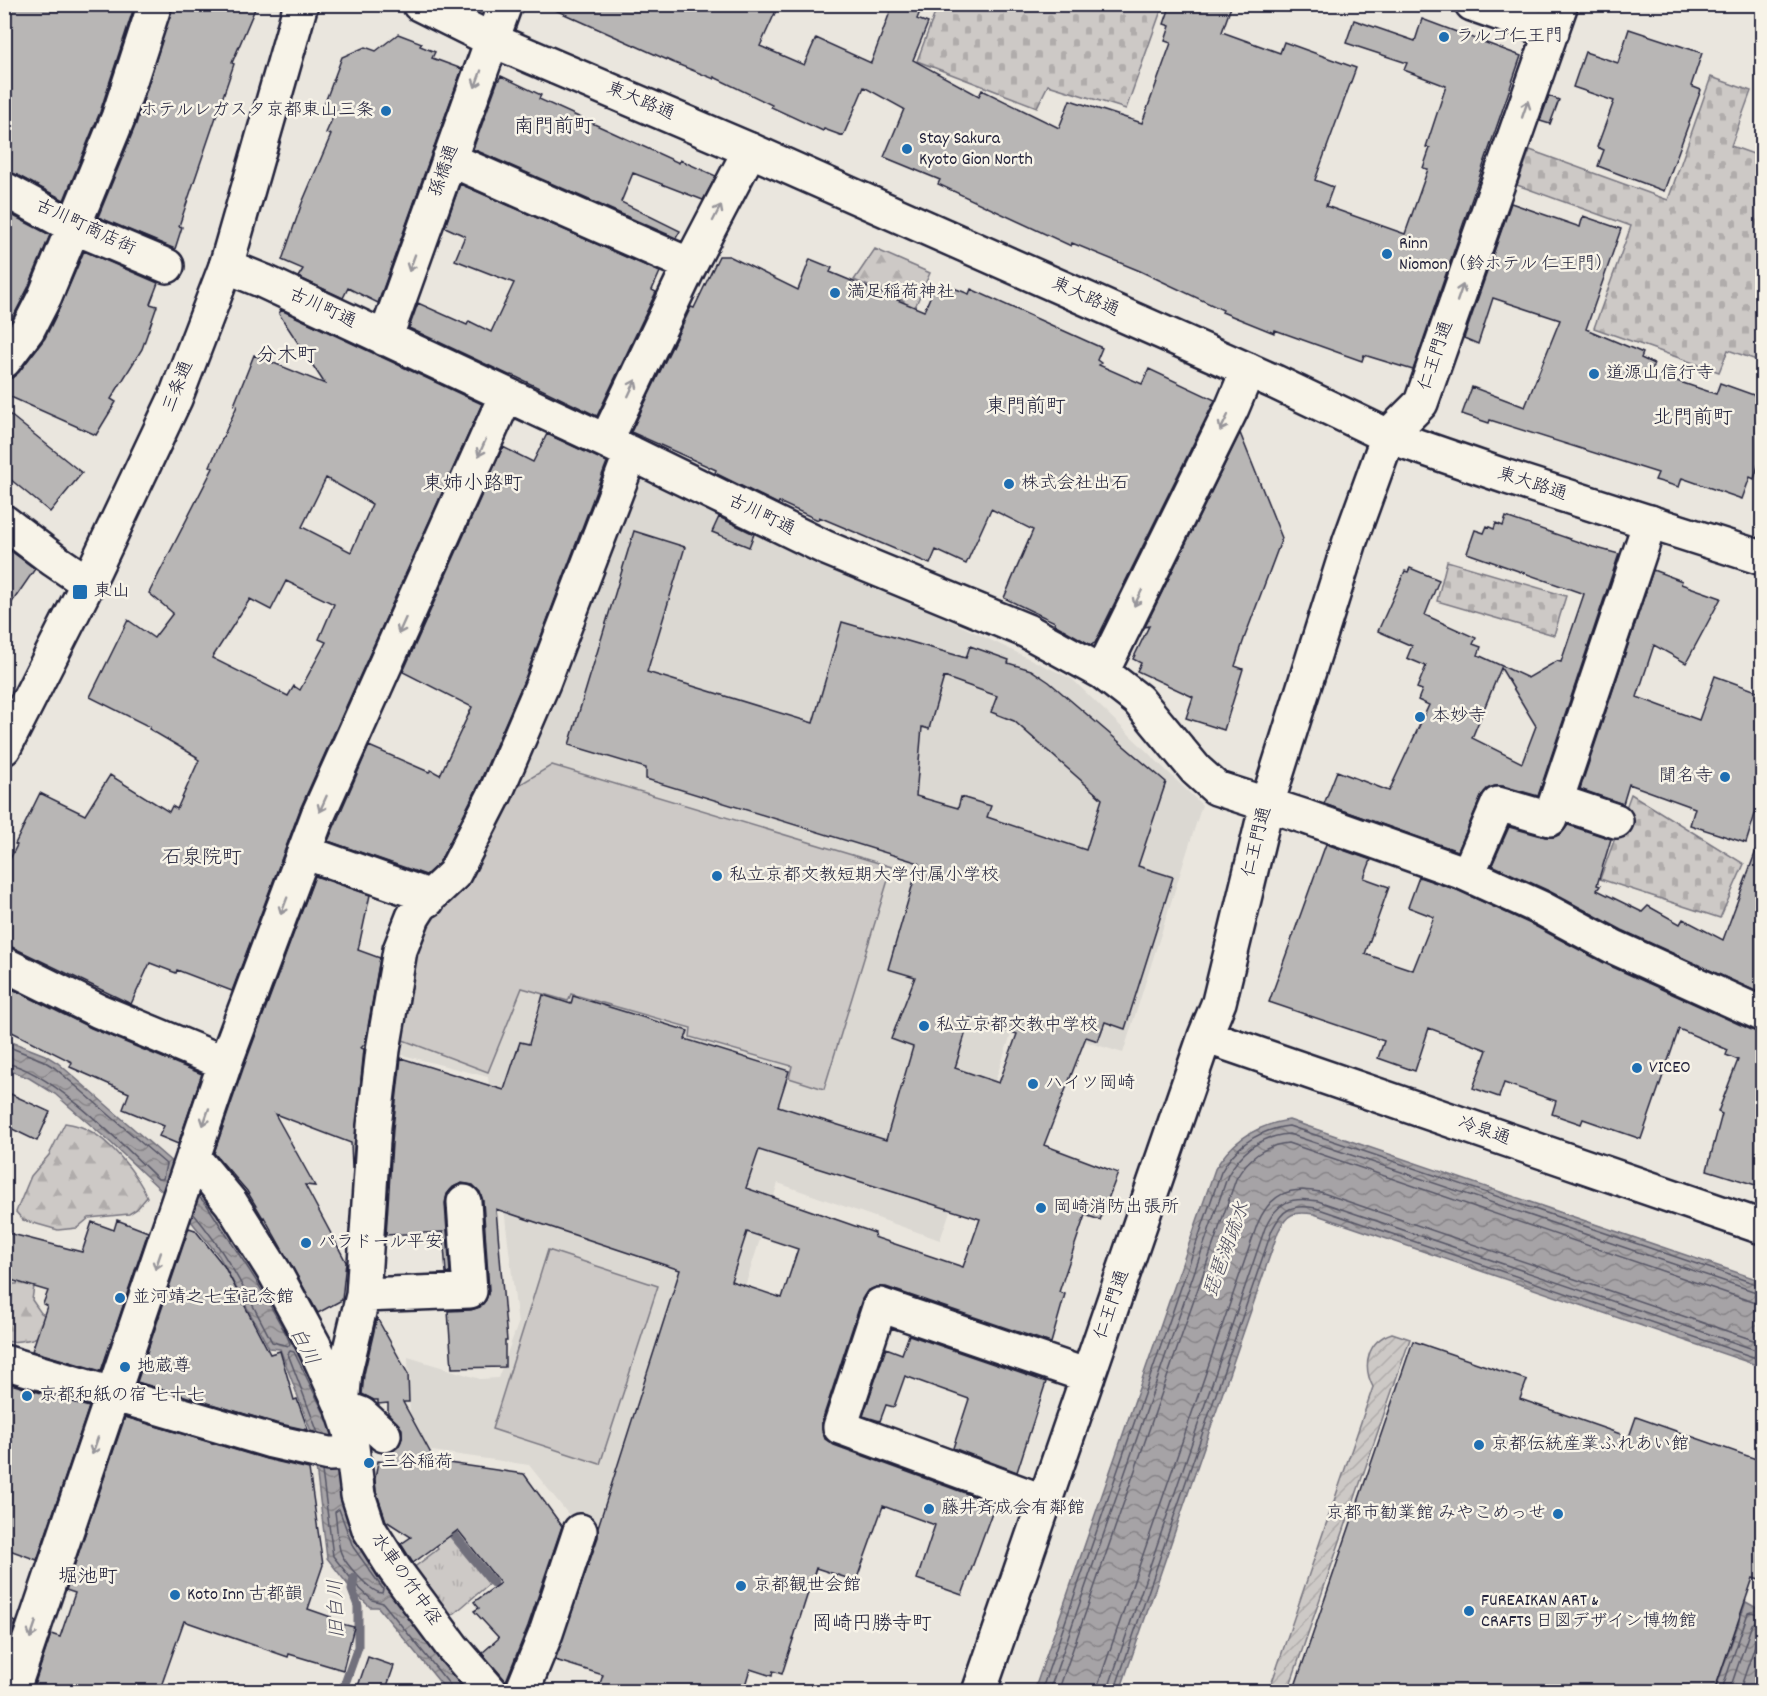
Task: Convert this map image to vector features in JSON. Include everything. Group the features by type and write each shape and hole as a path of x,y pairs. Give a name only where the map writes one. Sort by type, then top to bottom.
{"street":[{"path":"4,361 28,329 45,296 118,118 155,4"},
{"name":"三条通","path":"4,748 88,583 175,399 226,266 301,4"},
{"name":"東大路通","path":"419,4 492,40 750,150 1248,370 1388,436 1507,477 1762,558"},
{"name":"孫橋通","path":"385,339 505,4"},
{"path":"1472,4 1556,18"},
{"name":"仁王門通","path":"979,1692 1205,1036 1219,1002 1267,804 1350,541 1388,436 1421,403 1556,18"},
{"path":"342,1407 345,1371 363,1295 374,1126 383,1050 400,950 413,917 420,906 454,874 496,792 543,683 619,447 690,265 750,150"},
{"path":"449,159 690,265"},
{"name":"古川町商店街","path":"4,189 74,226 167,266"},
{"name":"古川町通","path":"226,266 263,281 619,447 826,548 1027,632 1102,672 1138,700 1196,770 1216,788 1468,874 1541,908 1614,947 1762,1014"},
{"path":"1102,672 1232,408 1248,370"},
{"path":"12,1692 225,1063 318,815 506,395"},
{"path":"4,522 88,583"},
{"path":"1468,874 1498,804 1550,819 1650,522"},
{"path":"1556,801 1616,821"},
{"path":"304,852 420,893 428,900"},
{"path":"4,964 99,1011 225,1063"},
{"name":"冷泉通","path":"1205,1036 1762,1227"},
{"path":"190,1164 231,1203 275,1273 314,1345 342,1407 361,1414 384,1435"},
{"path":"363,1295 470,1291 464,1202"},
{"path":"1045,1502 840,1427 880,1305 1088,1376"},
{"path":"4,1362 271,1441 329,1454 349,1453"},
{"name":"水車の竹中径","path":"342,1407 350,1431 349,1453 358,1495 369,1529 395,1570 434,1623 492,1692"},
{"path":"522,1692 546,1633 580,1531"}],"shaded area":[{"path":"633,474 756,528 1072,679 1202,805 1123,1053 1016,1020 940,1240 778,1183 724,1352 657,1594 577,1566 573,1520 529,1465 432,1451 410,1420 408,1357 480,1379 498,1378 518,1324 488,1077 391,1052 404,965"}],"green space":[{"path":"938,4 1163,5 1126,109 1048,85 1037,107 917,61"},
{"path":"1711,77 1751,91 1731,146 1762,157 1762,362 1728,350 1719,372 1594,328 1631,226 1517,185 1530,150 1668,200"},
{"path":"875,249 930,273 883,380 895,323 904,301 854,280"},
{"path":"1447,561 1566,596 1554,635 1437,601"},
{"path":"552,765 892,867 824,1089 789,1078 792,1066 690,1037 691,1028 571,994 568,1001 522,988 488,1072 403,1040 412,965 435,908 462,881 519,785"},
{"path":"1631,794 1744,864 1720,918 1600,879"},
{"path":"65,1123 79,1126 93,1133 121,1157 147,1197 137,1209 129,1214 89,1218 77,1228 58,1230 23,1220 16,1212 31,1176 49,1155"},
{"path":"548,1250 658,1286 600,1464 492,1429"},
{"path":"23,1270 36,1273 32,1300 41,1313 57,1323 33,1339 5,1342 5,1284 17,1284"},
{"path":"1392,1333 1410,1339 1288,1691 1256,1691 1271,1685 1373,1387 1368,1371 1369,1355 1377,1342"},
{"path":"446,1532 489,1584 449,1618 412,1569 438,1549 433,1540"}],"water":[{"path":"4,1039 45,1055 58,1063 174,1164 164,1193 55,1094 29,1078 5,1069"},
{"name":"琵琶湖疏水","path":"1289,1120 1762,1281 1762,1367 1314,1214 1296,1213 1288,1217 1278,1232 1120,1691 1034,1691 1215,1169 1229,1150 1246,1136 1266,1126"},
{"path":"192,1180 212,1201 262,1279 325,1401 345,1464 481,1691 447,1691 378,1607 370,1607 352,1590 327,1558 312,1434 280,1349 269,1348 219,1256 182,1210"},
{"path":"1746,1602 1762,1611 1762,1691 1715,1691"}],"building":[{"path":"4,4 135,4 100,112 64,200 4,170"},
{"path":"173,4 257,4 232,63 234,64 179,226 182,227 175,249 98,217 136,124"},
{"path":"542,4 779,4 760,46 804,65 816,38 871,63 893,4 923,4 917,19 928,23 913,60 979,96 982,90 1059,128 1070,100 1142,123 1171,43 1165,41 1170,26 1164,24 1171,4 1232,4 1222,32 1280,53 1284,42 1356,68 1315,180 1333,187 1326,206 1405,234 1428,169 1423,168 1430,148 1426,147 1446,86 1404,70 1407,63 1346,43 1354,20 1415,41 1422,19 1521,56 1413,370 1364,355 1362,361 1275,330 1274,333 1222,312 1223,310 1140,271 1072,243 1071,246 938,184 940,180 884,157 904,109 864,87 843,136 824,129 823,131 714,77 714,79 672,62"},
{"path":"1629,29 1702,53 1691,86 1701,90 1664,191 1598,166 1604,150 1597,147 1614,101 1573,87 1585,52 1618,63"},
{"path":"398,34 422,43 420,46 435,52 432,58 462,69 378,303 348,288 343,298 298,277 303,269 282,260 302,203 331,135 326,133 336,110 324,105 342,57 365,47 376,51"},
{"path":"501,76 541,95 539,99 679,163 680,160 716,176 703,200 633,173 621,202 680,231 676,238 473,149"},
{"path":"1549,96 1559,100 1550,124 1540,121"},
{"path":"460,184 660,272 652,290 656,292 597,416 409,328 418,303 467,325 469,321 491,332 514,283 455,260 465,236 445,227"},
{"path":"1511,203 1580,227 1583,216 1621,229 1586,329 1643,353 1641,358 1654,364 1650,372 1716,394 1720,383 1762,398 1762,453 1754,479 1750,477 1742,499 1682,478 1679,487 1655,480 1658,473 1490,420 1489,423 1462,414 1472,387 1525,407 1560,320 1493,298 1478,344 1464,338"},
{"path":"4,211 50,235 28,288 12,319 4,329"},
{"path":"84,251 158,283 150,304 157,306 142,349 111,399 116,402 96,435 4,394 4,379 12,378 19,372 45,338"},
{"path":"719,256 729,256 798,290 810,259 832,268 830,272 924,311 935,286 944,290 946,285 969,294 971,289 1102,348 1097,360 1101,363 1099,365 1142,384 1149,369 1215,400 1095,643 1091,645 1054,624 1055,622 1004,598 1033,530 991,509 966,564 936,550 930,564 819,517 818,520 779,502 778,504 715,473 716,470 631,432 691,307 694,308"},
{"path":"281,310 482,404 301,807 232,991 177,970 176,973 150,963 131,1004 12,947 4,946 4,871 40,793 85,815 110,775 169,812 172,806 177,809 199,760 197,757 149,729 150,727 90,697 128,620 154,638 173,613 149,593 213,468 210,466 237,406 234,405 254,355 325,384 279,314","holes":["326,478 372,504 351,552 302,527","286,581 334,604 319,639 326,642 300,690 294,686 288,696 212,658 250,599 271,610"]},
{"path":"4,410 82,473 50,512 4,474"},
{"path":"1240,433 1282,538 1235,666 1243,669 1224,730 1186,718 1193,697 1137,671 1141,663 1133,659 1149,626 1145,627"},
{"path":"547,434 607,462 526,676 479,784 439,863 426,875 328,841 369,746 440,775 472,707 403,672 503,447 533,462"},
{"path":"719,517 754,534 749,547 712,532"},
{"path":"1506,517 1619,554 1538,796 1503,786 1487,789 1481,797 1458,851 1324,804 1337,771 1389,791 1429,705 1418,700 1422,690 1417,688 1426,666 1407,658 1412,646 1378,631 1405,571 1408,572 1410,568 1439,580 1425,615 1476,638 1473,644 1481,647 1478,655 1528,678 1557,661 1561,662 1584,594 1467,553 1475,530 1484,533 1487,526 1494,529 1496,523 1503,526","holes":["1501,668 1536,726 1522,763 1472,738"]},
{"path":"634,531 685,547 647,672 813,723 842,622 966,658 970,646 1009,660 1008,663 1031,670 1049,682 1166,782 1138,866 1173,877 1125,1029 1105,1022 1098,1041 1086,1037 1044,1145 1118,1173 1100,1220 1085,1215 1059,1292 1065,1294 1051,1343 886,1287 876,1287 867,1291 862,1299 822,1421 825,1439 834,1445 995,1504 962,1595 917,1579 935,1525 883,1506 856,1581 816,1568 782,1674 773,1671 772,1676 750,1669 743,1692 597,1692 603,1675 555,1660 598,1537 598,1527 680,1270 496,1209 507,1341 505,1341 505,1367 452,1368 448,1311 471,1310 480,1307 486,1300 489,1290 483,1201 480,1192 473,1185 462,1183 453,1187 447,1194 445,1203 450,1273 446,1273 443,1232 386,1235 393,1128 401,1058 504,1090 520,1042 529,1044 543,995 571,1004 573,996 688,1031 685,1039 789,1071 778,1106 886,1140 913,1047 891,1039 915,977 888,969 919,863 646,779 646,768 569,745","holes":["944,677 997,696 991,712 1014,721 1102,799 1086,850 987,817 991,806 961,797 958,808 916,796 922,727 929,729","970,1018 1017,1034 999,1083 955,1068","759,1150 980,1219 963,1267 874,1237 875,1233 746,1188","747,1232 798,1249 782,1298 731,1281"]},
{"path":"4,546 35,569 4,614"},
{"path":"1653,570 1682,581 1681,584 1721,598 1686,663 1654,645 1637,697 1699,720 1715,676 1762,693 1762,792 1746,843 1690,825 1695,808 1629,784 1623,804 1580,789"},
{"path":"1568,825 1611,839 1597,885 1600,886 1597,890 1642,912 1648,906 1680,924 1683,919 1723,940 1760,840 1762,841 1762,994 1622,930 1549,891 1492,865 1509,827 1545,837 1554,837 1562,833"},
{"path":"1326,844 1371,860 1364,878 1389,887 1365,954 1413,970 1434,917 1408,907 1419,877 1457,890 1533,925 1606,964 1762,1033 1762,1187 1707,1170 1722,1114 1718,1112 1738,1060 1726,1055 1728,1050 1679,1029 1641,1139 1583,1119 1581,1124 1552,1114 1556,1101 1504,1083 1499,1097 1473,1088 1487,1050 1429,1028 1415,1071 1378,1058 1384,1041 1269,1002"},
{"path":"315,876 370,895 358,950 380,958 365,1044 361,1048 364,1049 352,1169 351,1143 275,1114 315,1186 305,1185 346,1262 342,1300 318,1313 264,1217 247,1191 214,1153"},
{"path":"4,985 91,1028 202,1074 178,1144 159,1136 164,1126 123,1109 129,1093 70,1067 72,1062 4,1028"},
{"path":"4,1091 50,1112 37,1141 4,1125"},
{"path":"117,1220 148,1232 101,1371 32,1351 47,1306 43,1304 48,1291 4,1278 4,1232 82,1252 92,1222 114,1230"},
{"path":"189,1228 195,1230 224,1266 270,1354 280,1351 294,1400 297,1399 308,1430 276,1423 137,1382"},
{"path":"377,1318 408,1374 409,1402 403,1402 435,1461 524,1474 562,1526 528,1626 506,1681 482,1653 499,1638 474,1611 479,1608 474,1602 500,1583 458,1530 413,1563 401,1544 411,1537 386,1521 376,1491 378,1461 390,1462 390,1453 398,1447 402,1438 402,1429 388,1413 388,1403 378,1404 378,1400 362,1394 364,1374"},
{"path":"909,1335 1046,1382 1017,1472 953,1448 969,1399 905,1376 894,1407 886,1405 880,1421 863,1416 886,1348 902,1354"},
{"name":"京都市勧業館 みやこめっせ","path":"1413,1341 1527,1380 1520,1399 1629,1437 1636,1417 1762,1461 1762,1581 1753,1578 1714,1692 1293,1692"},
{"path":"4,1382 89,1407 37,1560 4,1548"},
{"path":"125,1417 266,1459 309,1469 323,1565 308,1609 331,1617 330,1621 354,1627 343,1670 289,1654 288,1657 184,1621 159,1692 32,1692 51,1634 60,1637 75,1593 66,1590"},
{"path":"4,1618 16,1622 4,1656"},
{"path":"368,1657 394,1666 385,1692 356,1692"}],"waterway":[{"path":"446,1524 493,1583"},
{"name":"旧白川","path":"342,1692 358,1647 358,1606 352,1590 354,1578"}],"place":[{"name":"ラルゴ仁王門","path":"1444,37"},
{"name":"ホテルレガスタ京都東山三条","path":"386,111"},
{"name":"Stay Sakura Kyoto Gion North","path":"907,149"},
{"name":"Rinn Niomon（鈴ホテル 仁王門）","path":"1387,254"},
{"name":"満足稲荷神社","path":"835,293"},
{"name":"道源山信行寺","path":"1594,374"},
{"name":"株式会社出石","path":"1009,484"},
{"name":"東山","path":"80,592"},
{"name":"本妙寺","path":"1420,717"},
{"name":"聞名寺","path":"1725,777"},
{"name":"私立京都文教短期大学付属小学校","path":"717,876"},
{"name":"私立京都文教中学校","path":"924,1026"},
{"name":"VICEO","path":"1637,1068"},
{"name":"ハイツ岡崎","path":"1033,1084"},
{"name":"岡崎消防出張所","path":"1041,1208"},
{"name":"パラドール平安","path":"306,1243"},
{"name":"並河靖之七宝記念館","path":"120,1298"},
{"name":"地蔵尊","path":"125,1367"},
{"name":"京都和紙の宿 七十七","path":"27,1396"},
{"name":"京都伝統産業ふれあい館","path":"1479,1445"},
{"name":"三谷稲荷","path":"369,1463"},
{"name":"藤井斉成会有鄰館","path":"929,1509"},
{"name":"京都市勧業館 みやこめっせ","path":"1558,1514"},
{"name":"京都観世会館","path":"741,1586"},
{"name":"Koto Inn 古都韻","path":"175,1595"},
{"name":"FUREAIKAN ART & CRAFTS 日図デザイン博物館","path":"1469,1611"}],"district":[{"name":"南門前町","path":"554,128"},
{"name":"分木町","path":"287,357"},
{"name":"東門前町","path":"1026,408"},
{"name":"北門前町","path":"1693,419"},
{"name":"東姉小路町","path":"473,485"},
{"name":"石泉院町","path":"202,859"},
{"name":"堀池町","path":"88,1578"},
{"name":"岡崎円勝寺町","path":"872,1625"}],"water label":[{"name":"白川","path":"303,1347"}]}
